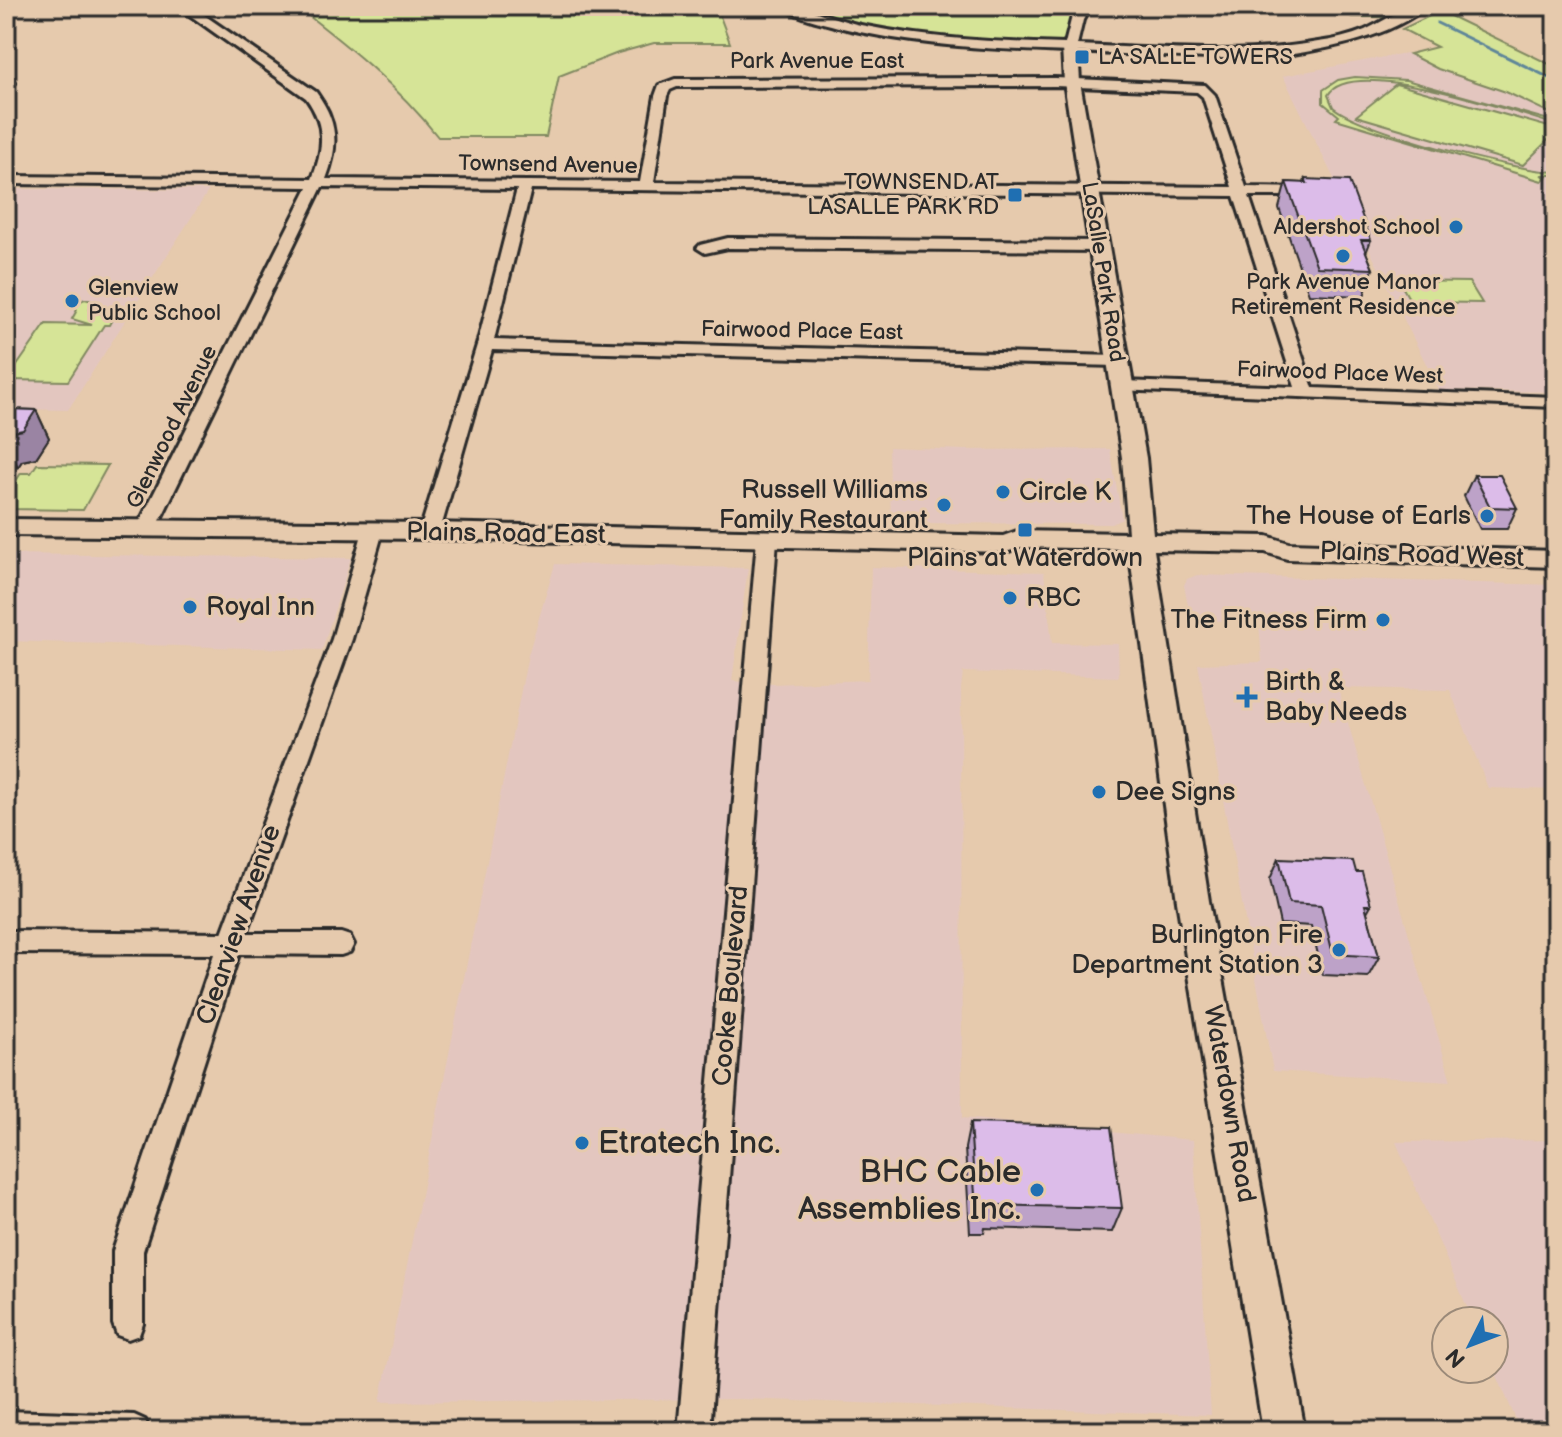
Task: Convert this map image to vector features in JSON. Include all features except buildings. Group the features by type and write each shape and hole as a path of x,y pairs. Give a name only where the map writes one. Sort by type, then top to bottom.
{"main road":[{"name":"LaSalle Park Road","path":"1070,48 1072,82 1134,458 1142,547"},
{"name":"Plains Road East","path":"6,527 430,531 1006,544 1018,551 1142,547"},
{"name":"Plains Road West","path":"1142,547 1272,558 1287,551 1556,559"},
{"name":"Waterdown Road","path":"1142,547 1193,901 1284,1431"}],"street":[{"name":"Glenwood Avenue","path":"146,529 316,185 331,144 331,133 322,108 295,81 183,6"},
{"path":"787,6 819,19 871,31 987,43 1234,53 1286,51 1365,34 1422,6"},
{"name":"LaSalle Park Road","path":"1070,48 1077,20 1085,6"},
{"name":"Park Avenue East","path":"646,188 661,96 664,88 675,83 1072,82 1186,86 1205,91 1239,191"},
{"name":"Townsend Avenue","path":"6,180 646,188 1325,191"},
{"path":"430,531 485,345 525,186"},
{"path":"1239,191 1306,394"},
{"path":"705,248 728,243 1099,246"},
{"name":"Fairwood Place East","path":"485,345 1117,361"},
{"name":"Fairwood Place West","path":"1122,386 1556,402"},
{"name":"Clearview Avenue","path":"128,1324 128,1251 230,944 342,639 373,531"},
{"name":"Cooke Boulevard","path":"694,1431 767,540"},
{"path":"6,942 341,944"},
{"path":"6,1427 134,1431"}],"shaded area":[{"name":"Aldershot School","path":"1406,53 1438,69 1506,92 1556,116 1556,392 1439,390 1283,76"},
{"name":"Glenview Public School","path":"10,189 209,190 68,410 6,409 6,194"},
{"path":"889,447 1110,449 1122,519 1112,524 891,523"},
{"path":"6,554 351,558 322,650 6,641"},
{"path":"555,564 748,568 732,681 773,684 868,680 871,567 1044,572 1052,643 1118,644 1119,677 963,672 962,1118 1193,1140 1211,1415 740,1399 380,1402 528,655"},
{"path":"1197,575 1556,585 1556,790 1488,788 1450,690 1338,688 1451,1081 1273,1071 1198,664 1262,662 1259,622 1191,620 1184,585 1187,579"},
{"path":"1556,1140 1556,1431 1521,1431 1501,1385 1510,1385 1510,1305 1466,1305 1396,1142"}],"green space":[{"path":"296,6 724,6 718,11 730,43 654,43 559,76 546,137 438,137 389,83"},
{"path":"795,6 1080,6 1063,42 1054,44 923,36 857,25"},
{"path":"1324,6 1407,6 1384,17 1352,17 1340,11 1324,14 1319,9"},
{"path":"1440,11 1549,64 1556,64 1556,116 1506,92 1438,69 1409,54 1437,47 1402,29"},
{"path":"1355,77 1406,80 1556,122 1556,125 1473,99 1400,83 1368,81 1343,84 1328,95 1333,107 1373,127 1440,148 1509,165 1556,172 1556,175 1541,175 1546,177 1542,181 1336,119 1339,116 1323,103 1323,90 1338,80"},
{"path":"1396,84 1556,129 1556,132 1523,165 1356,116"},
{"path":"1399,281 1469,282 1482,303 1411,302"},
{"path":"85,299 95,302 90,309 115,314 109,325 104,325 68,381 7,380 46,324 92,325 72,319 77,310 73,304"},
{"path":"37,464 108,465 83,510 6,509 6,497 21,473 31,473"}],"waterway":[{"path":"1437,23 1556,81"}],"place":[{"name":"LA SALLE TOWERS","path":"1082,57"},
{"name":"TOWNSEND AT LASALLE PARK RD","path":"1015,195"},
{"name":"Aldershot School","path":"1456,227"},
{"name":"Park Avenue Manor Retirement Residence","path":"1343,256"},
{"name":"Glenview Public School","path":"72,301"},
{"name":"Circle K","path":"1003,492"},
{"name":"Russell Williams Family Restaurant","path":"944,505"},
{"name":"The House of Earls","path":"1487,516"},
{"name":"Plains at Waterdown","path":"1025,530"},
{"name":"RBC","path":"1010,598"},
{"name":"Royal Inn","path":"190,607"},
{"name":"The Fitness Firm","path":"1383,620"},
{"name":"Birth & Baby Needs","path":"1247,697"},
{"name":"Dee Signs","path":"1099,792"},
{"name":"Burlington Fire Department Station 3","path":"1339,950"},
{"name":"Etratech Inc.","path":"582,1143"},
{"name":"BHC Cable Assemblies Inc.","path":"1037,1190"}]}
